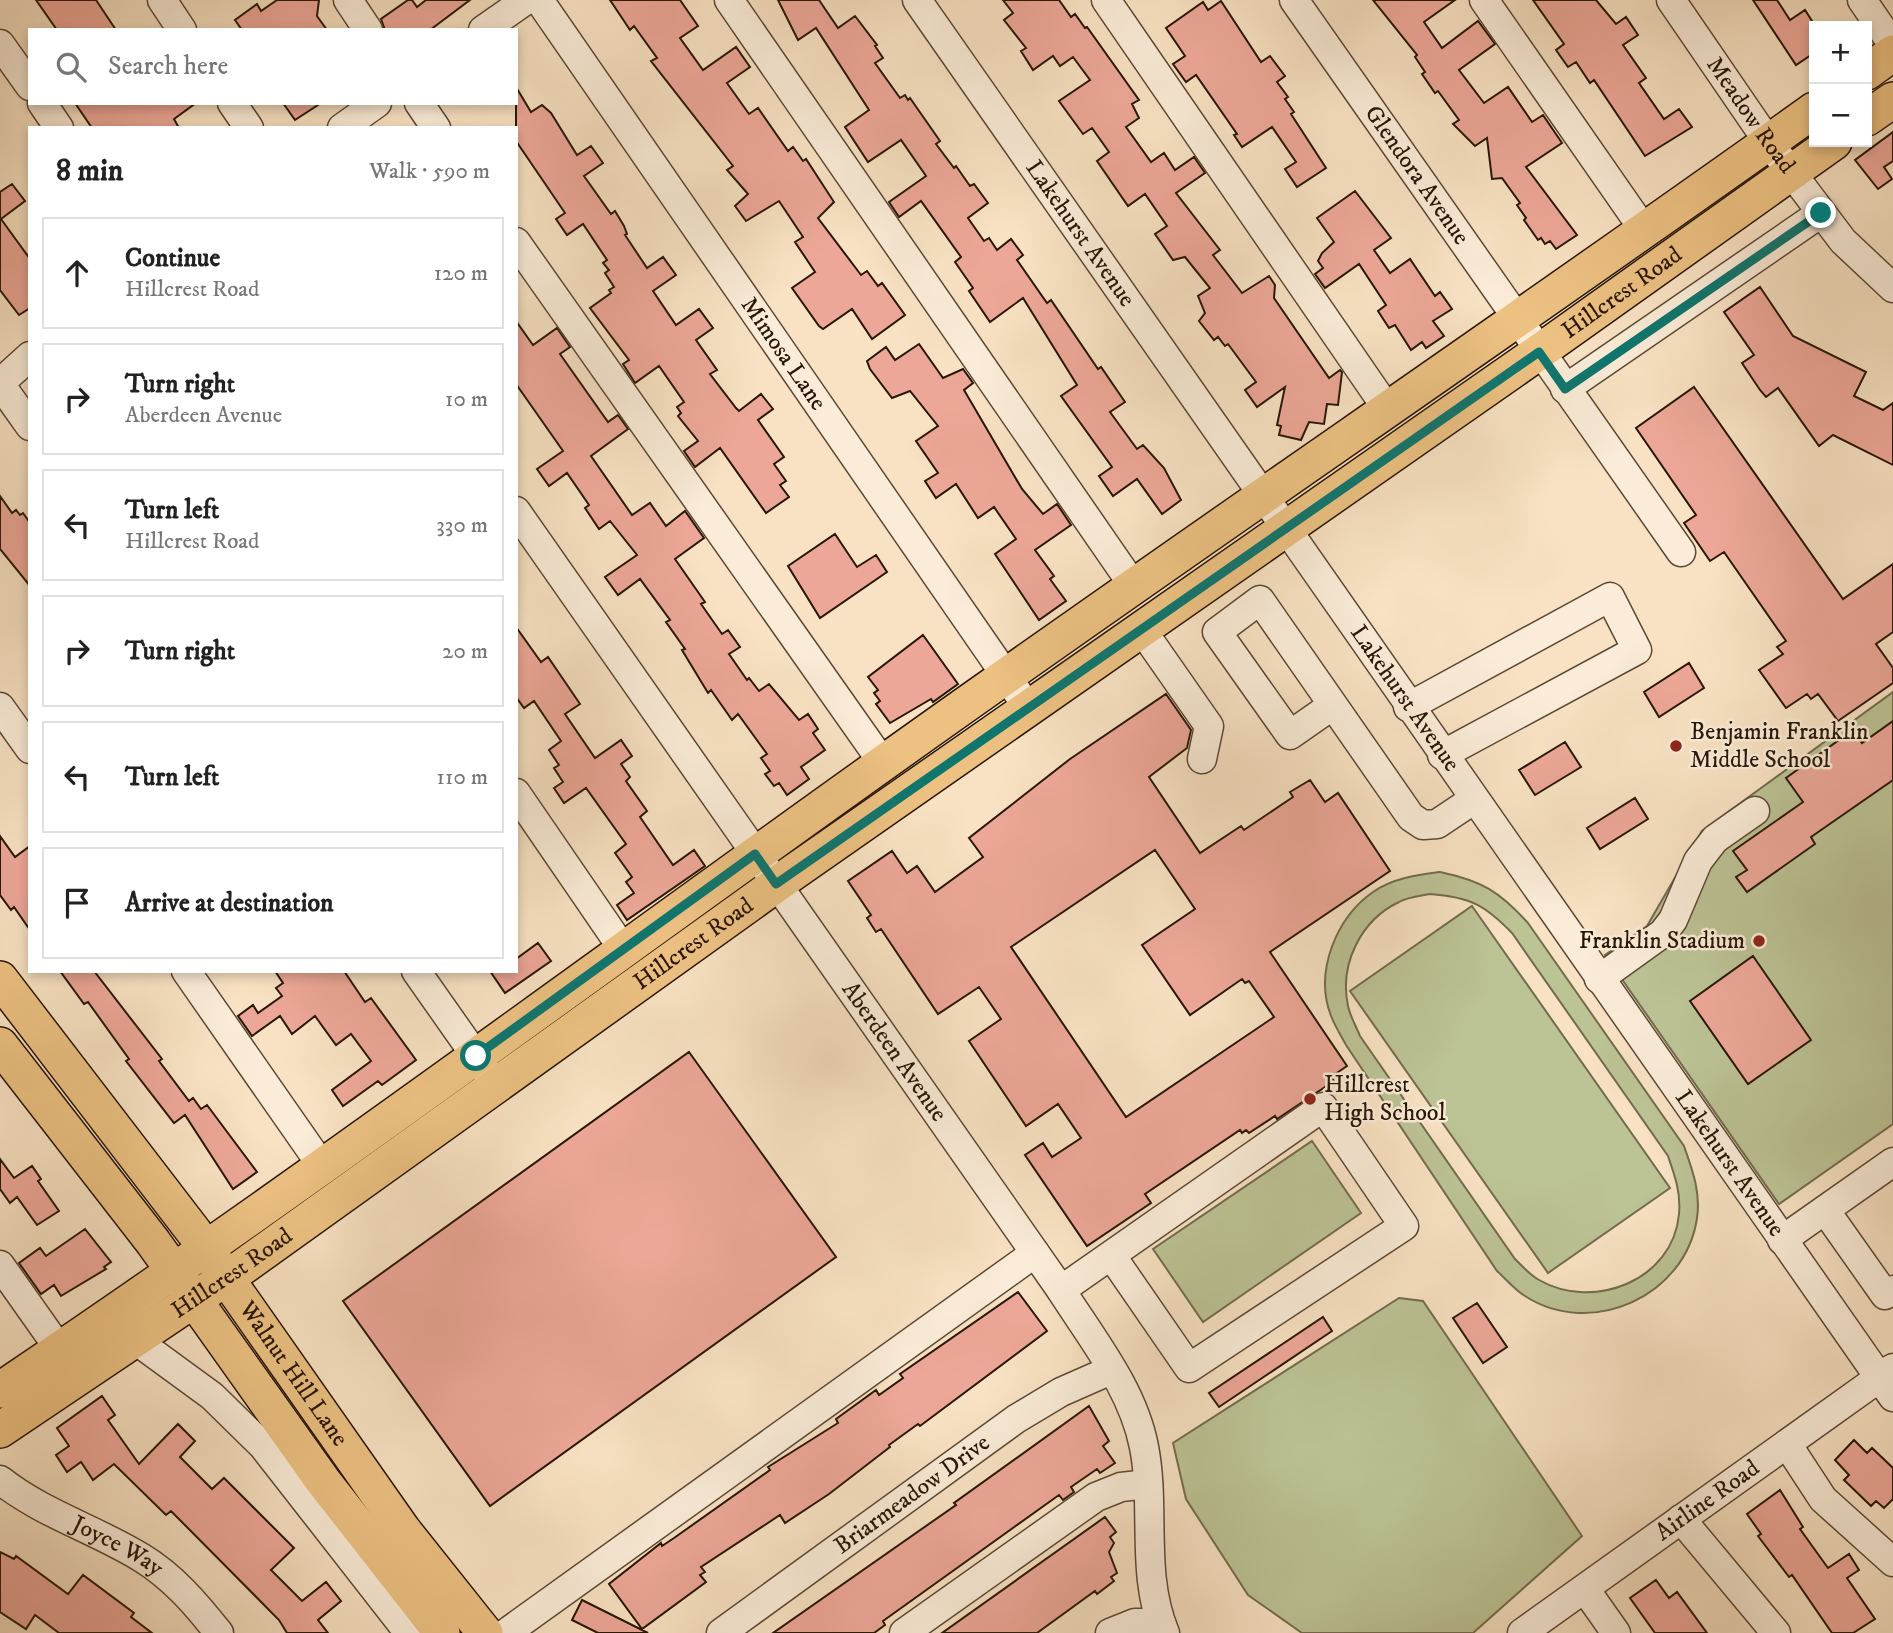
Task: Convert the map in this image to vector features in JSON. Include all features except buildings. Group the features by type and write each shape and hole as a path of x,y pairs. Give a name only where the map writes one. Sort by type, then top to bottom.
{"main road":[{"path":"1872,69 1893,54"},
{"path":"1872,115 1893,100"},
{"name":"Hillcrest Road","path":"0,1390 206,1249 883,763 1809,114"},
{"name":"Hillcrest Road","path":"0,1430 226,1278 776,884 1539,352 1827,147"},
{"name":"Walnut Hill Lane","path":"0,979 206,1249 403,1530 485,1633"},
{"name":"Walnut Hill Lane","path":"0,1045 173,1271 323,1482 442,1633"}],"street":[{"path":"162,0 181,28"},
{"path":"348,0 367,28"},
{"path":"486,28 526,0"},
{"name":"Mimosa Lane","path":"539,0 1029,709"},
{"path":"729,0 1135,588"},
{"name":"Lakehurst Avenue","path":"917,0 1782,1240 1888,1382"},
{"path":"1106,0 1388,410"},
{"name":"Glendora Avenue","path":"1294,0 1681,552"},
{"path":"1484,0 1644,230"},
{"name":"Meadow Road","path":"1671,0 1821,213 1843,241 1893,288"},
{"path":"1862,0 1893,45"},
{"path":"0,44 28,83"},
{"path":"42,105 58,126"},
{"path":"233,105 248,126"},
{"path":"345,126 374,105"},
{"path":"420,105 435,126"},
{"path":"1565,389 1821,213"},
{"path":"518,245 883,763"},
{"path":"28,358 0,383 28,423"},
{"name":"Aberdeen Avenue","path":"518,514 1061,1290 1111,1370 1131,1405 1139,1428 1148,1484 1153,1590 1163,1628"},
{"path":"1408,707 1610,597 1637,650 1442,755"},
{"path":"1333,705 1290,735 1217,632 1260,600 1411,817 1423,825 1437,824 1473,800"},
{"path":"1142,630 1209,726 1202,759"},
{"path":"0,707 28,746"},
{"path":"518,796 623,949"},
{"path":"1599,979 1663,933 1673,920 1698,861 1716,839 1755,811"},
{"path":"187,973 323,1166"},
{"path":"417,973 497,1086"},
{"path":"1061,1290 1111,1255 1323,1107 1404,1226 1189,1368 1111,1255"},
{"path":"1782,1240 1893,1162"},
{"path":"1825,1210 1885,1295 1893,1290"},
{"path":"519,1629 1035,1253"},
{"path":"0,1265 61,1350"},
{"path":"134,1339 212,1396 263,1446 409,1633"},
{"name":"Briarmeadow Drive","path":"721,1633 1016,1419 1061,1392 1111,1370"},
{"name":"Airline Road","path":"1522,1633 1787,1444 1888,1382"},
{"path":"1787,1444 1823,1499 1893,1562"},
{"name":"Joyce Way","path":"0,1480 27,1502 141,1557 190,1597 219,1633"},
{"path":"904,1633 1097,1497 1121,1487 1148,1484"},
{"path":"1681,1520 1776,1633"},
{"path":"1585,1588 1616,1633"},
{"path":"1110,1633 1135,1623 1163,1628"}],"green space":[{"name":"Franklin Stadium","path":"1893,692 1893,1124 1779,1204 1605,955 1647,926 1702,831"},
{"path":"1440,872 1489,889 1528,923 1684,1146 1698,1199 1697,1218 1689,1246 1675,1269 1655,1288 1632,1302 1606,1311 1578,1313 1551,1308 1514,1288 1497,1271 1334,1023 1326,999 1327,964 1339,931 1348,916 1373,892 1389,883","holes":["1430,894 1456,897 1476,904 1512,933 1668,1156 1679,1199 1679,1214 1673,1237 1662,1257 1646,1272 1627,1284 1583,1292 1560,1289 1539,1280 1526,1270 1515,1259 1360,1036 1349,1010 1346,990 1350,959 1356,945 1374,920 1386,910 1399,902"]},
{"path":"1472,906 1670,1188 1548,1273 1350,991"},
{"path":"1312,1141 1361,1213 1203,1322 1153,1249"},
{"path":"1399,1298 1423,1301 1582,1536 1473,1633 1302,1633 1248,1595 1186,1499 1173,1443"}],"place":[{"name":"Benjamin Franklin Middle School","path":"1676,746"},
{"name":"Franklin Stadium","path":"1759,941"},
{"name":"Hillcrest High School","path":"1310,1099"}],"route":[{"path":"476,1056 755,854 776,884 1539,352 1565,389 1821,213"}]}
